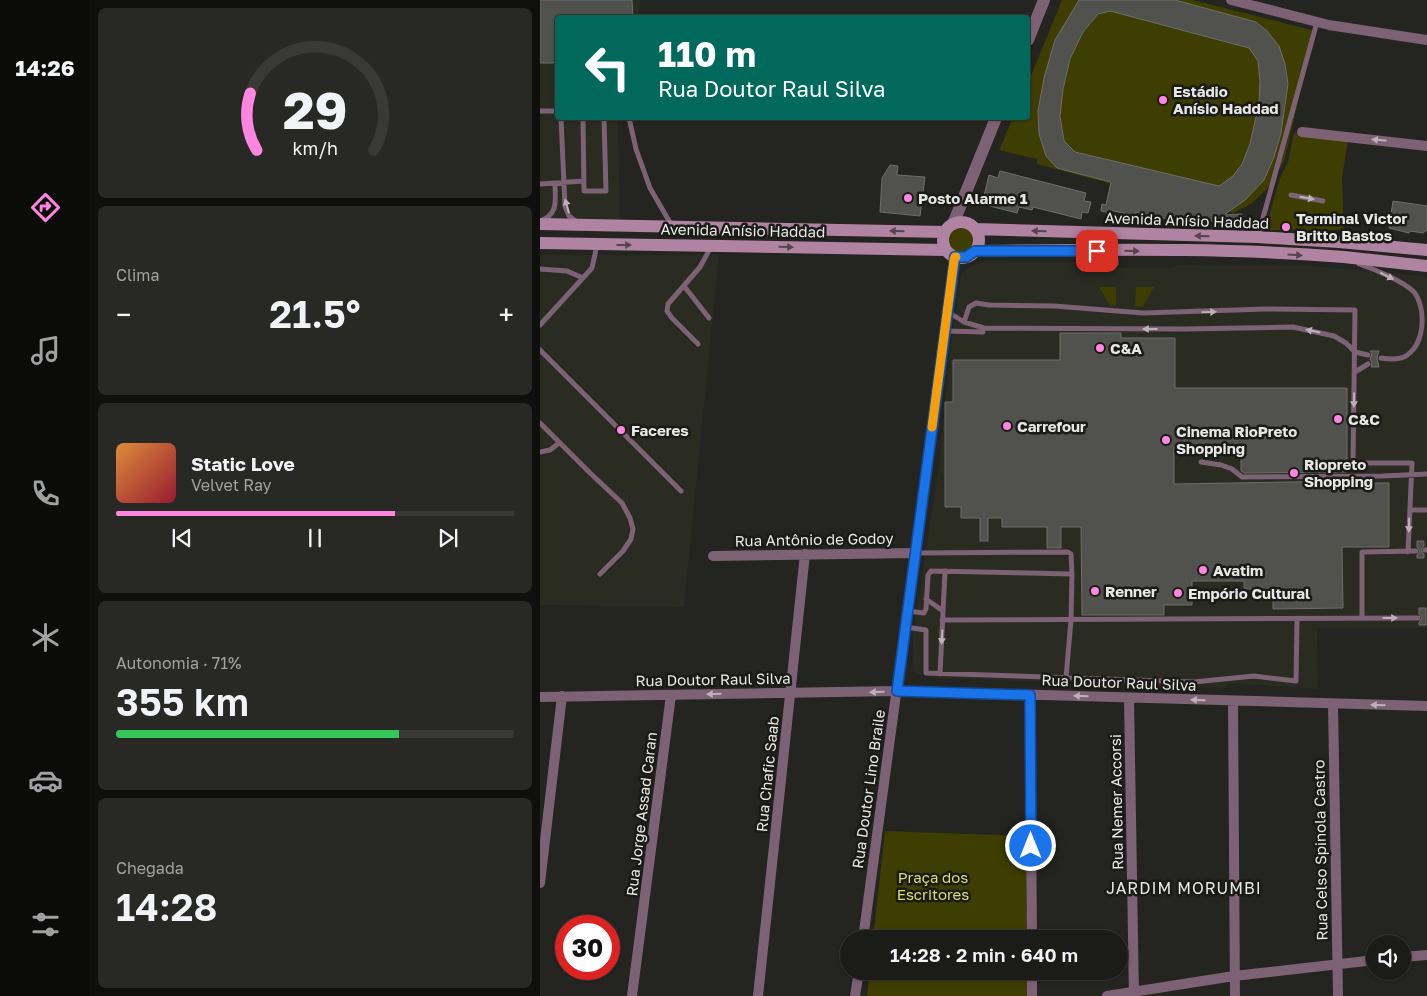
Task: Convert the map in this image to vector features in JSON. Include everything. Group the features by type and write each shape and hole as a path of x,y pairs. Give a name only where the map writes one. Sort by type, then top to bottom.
{"main road":[{"name":"Avenida Anísio Haddad","path":"540,223 725,227 955,222"},
{"path":"955,222 967,223 976,229 979,240 975,251 966,257 950,253 943,238 955,222"},
{"path":"718,245 725,227"},
{"name":"Avenida Anísio Haddad","path":"976,229 1254,237 1427,250"},
{"path":"1250,253 1254,237"},
{"name":"Avenida Anísio Haddad","path":"540,243 718,245 950,253"},
{"name":"Avenida Anísio Haddad","path":"975,251 1084,250 1250,253 1342,257 1427,266"}],"street":[{"path":"1030,35 1044,0"},
{"path":"1231,0 1317,22 1427,40"},
{"path":"955,222 995,120"},
{"path":"1302,132 1427,146"},
{"name":"Rua Doutor Lino Braile","path":"864,930 948,312 950,253"},
{"name":"Rua Antônio de Godoy","path":"713,556 915,553"},
{"name":"Rua Chafic Saab","path":"758,996 805,554"},
{"name":"Rua Doutor Raul Silva","path":"540,697 897,691 1427,706"},
{"name":"Rua Jorge Assad Caran","path":"632,996 671,695"},
{"path":"1030,695 1032,930"},
{"path":"540,883 562,696"},
{"name":"Rua Nemer Accorsi","path":"1129,698 1134,994"},
{"path":"1233,701 1235,996"},
{"name":"Rua Celso Spinola Castro","path":"1333,704 1338,996"},
{"path":"1411,956 1427,955"},
{"path":"1107,996 1134,994 1234,976 1366,961"},
{"path":"855,996 858,980"},
{"path":"1032,980 1032,996"}],"lane":[{"path":"1254,237 1317,22"},
{"path":"540,111 555,111"},
{"path":"561,120 564,206 570,216 580,225"},
{"path":"583,120 584,191 606,191 604,120"},
{"path":"629,120 636,149 650,188 672,226"},
{"path":"540,184 584,182"},
{"path":"540,223 550,217 556,206 555,183"},
{"path":"1291,195 1323,201"},
{"path":"540,326 592,268 598,245"},
{"path":"698,344 666,311 668,304 718,245"},
{"path":"1342,257 1391,278 1414,292 1418,299 1424,317 1421,336 1414,348 1404,357 1383,359"},
{"path":"540,269 567,271 583,278"},
{"path":"684,286 709,318"},
{"path":"964,322 969,307 976,303 1143,313 1266,309 1355,310 1353,462 1412,463 1408,552"},
{"path":"948,312 964,322 984,328 1184,329 1293,327 1334,336 1346,343 1355,352 1368,355"},
{"path":"945,332 983,332"},
{"path":"540,350 681,491"},
{"path":"1355,372 1368,364"},
{"path":"540,423 622,503 632,523 631,539 623,551 600,574"},
{"path":"540,452 550,450 559,443"},
{"path":"1201,462 1232,469 1242,477 1427,474"},
{"path":"1410,510 1427,510"},
{"path":"1362,617 1362,552 1416,551"},
{"path":"915,553 1068,552 1072,556 1072,574 1071,620 1066,678"},
{"path":"908,611 924,613 928,575 931,571 1072,574"},
{"path":"940,674 945,571"},
{"path":"926,599 943,611"},
{"path":"942,620 1418,618"},
{"path":"905,627 926,630 926,673 1194,682 1254,676 1296,681 1296,620"}],"shaded area":[{"path":"540,0 641,0 638,15 555,15 555,120 618,120 620,221 540,219"},
{"name":"Faceres","path":"540,255 719,255 684,607 540,605"},
{"path":"987,261 1081,263 1089,268 1171,268 1178,265 1311,266 1425,276 1427,279 1427,628 1317,628 1318,689 1228,683 1227,688 933,678 912,671 913,635 940,458 950,353 961,274 973,265"}],"green space":[{"name":"Estádio Anísio Haddad","path":"1062,0 1193,0 1315,31 1284,161 1265,191 1252,203 1232,214 1228,205 1201,208 1037,164 1037,159 999,150 1012,120 1030,120 1030,78"},
{"path":"1294,133 1348,140 1342,178 1344,230 1265,230 1280,178 1288,162"},
{"path":"961,226 971,230 975,240 971,250 961,254 951,250 947,240 951,230"},
{"path":"1099,287 1116,287 1116,306 1110,305"},
{"path":"1136,287 1154,287 1143,306 1135,306"},
{"name":"Praça dos Escritores","path":"885,831 1026,836 1028,930 874,930"},
{"path":"869,980 1029,980 1029,996 867,996"}],"building":[{"path":"540,0 632,0 633,15 555,15 555,63 540,63"},
{"path":"1079,0 1175,0 1256,22 1267,31 1279,46 1285,64 1288,84 1281,133 1274,157 1264,180 1245,200 1224,215 1242,214 1242,222 1172,220 1136,212 1135,216 1110,210 1110,213 1101,211 1102,204 1106,205 1111,182 1057,168 1046,156 1039,134 1038,111 1044,78 1055,40","holes":["1110,11 1249,48 1258,61 1260,81 1259,103 1250,144 1242,164 1233,176 1219,186 1075,152 1064,141 1060,116 1063,89 1070,59 1083,32 1098,14"]},
{"path":"890,165 898,166 897,175 925,177 920,216 880,212 882,178"},
{"path":"1000,171 1086,193 1084,201 1091,202 1088,213 1082,212 1081,219 1033,207 1032,210 1019,207 1017,213 982,204 989,175 998,178"},
{"path":"1393,201 1427,206 1427,230 1423,233 1410,231 1409,233 1389,228"},
{"path":"1090,259 1118,259 1118,265 1090,266"},
{"name":"Riopreto Shopping","path":"1060,333 1121,333 1121,338 1175,338 1175,388 1347,388 1347,472 1244,473 1241,471 1241,447 1174,447 1174,484 1347,481 1347,483 1389,483 1389,547 1342,547 1343,608 1273,609 1273,589 1244,589 1244,581 1192,581 1192,605 1164,605 1164,615 1082,615 1081,527 1061,527 1061,548 1047,548 1047,527 1002,527 1002,518 988,518 988,541 980,541 980,518 961,518 961,507 945,507 945,402 953,402 953,360 1060,360"},
{"path":"1370,351 1379,351 1377,358 1379,367 1371,367 1370,359 1372,354"},
{"path":"1417,541 1424,541 1424,546 1421,550 1424,558 1417,558 1420,551 1417,547"},
{"path":"1419,608 1426,608 1426,625 1419,625 1422,618 1419,614"}],"slow traffic":[{"path":"932,427 954,260 956,257"}],"place":[{"name":"Estádio Anísio Haddad","path":"1163,100"},
{"name":"Posto Alarme 1","path":"908,198"},
{"name":"Terminal Victor Britto Bastos","path":"1286,227"},
{"name":"C&A","path":"1100,348"},
{"name":"C&C","path":"1338,419"},
{"name":"Carrefour","path":"1007,426"},
{"name":"Faceres","path":"621,430"},
{"name":"Cinema RioPreto Shopping","path":"1166,440"},
{"name":"Riopreto Shopping","path":"1294,473"},
{"name":"Avatim","path":"1203,570"},
{"name":"Renner","path":"1095,591"},
{"name":"Empório Cultural","path":"1178,593"}],"district":[{"name":"JARDIM MORUMBI","path":"1184,888"}],"route":[{"path":"1031,846 1030,695 897,691 955,257 966,257 975,251 1097,251"}]}
